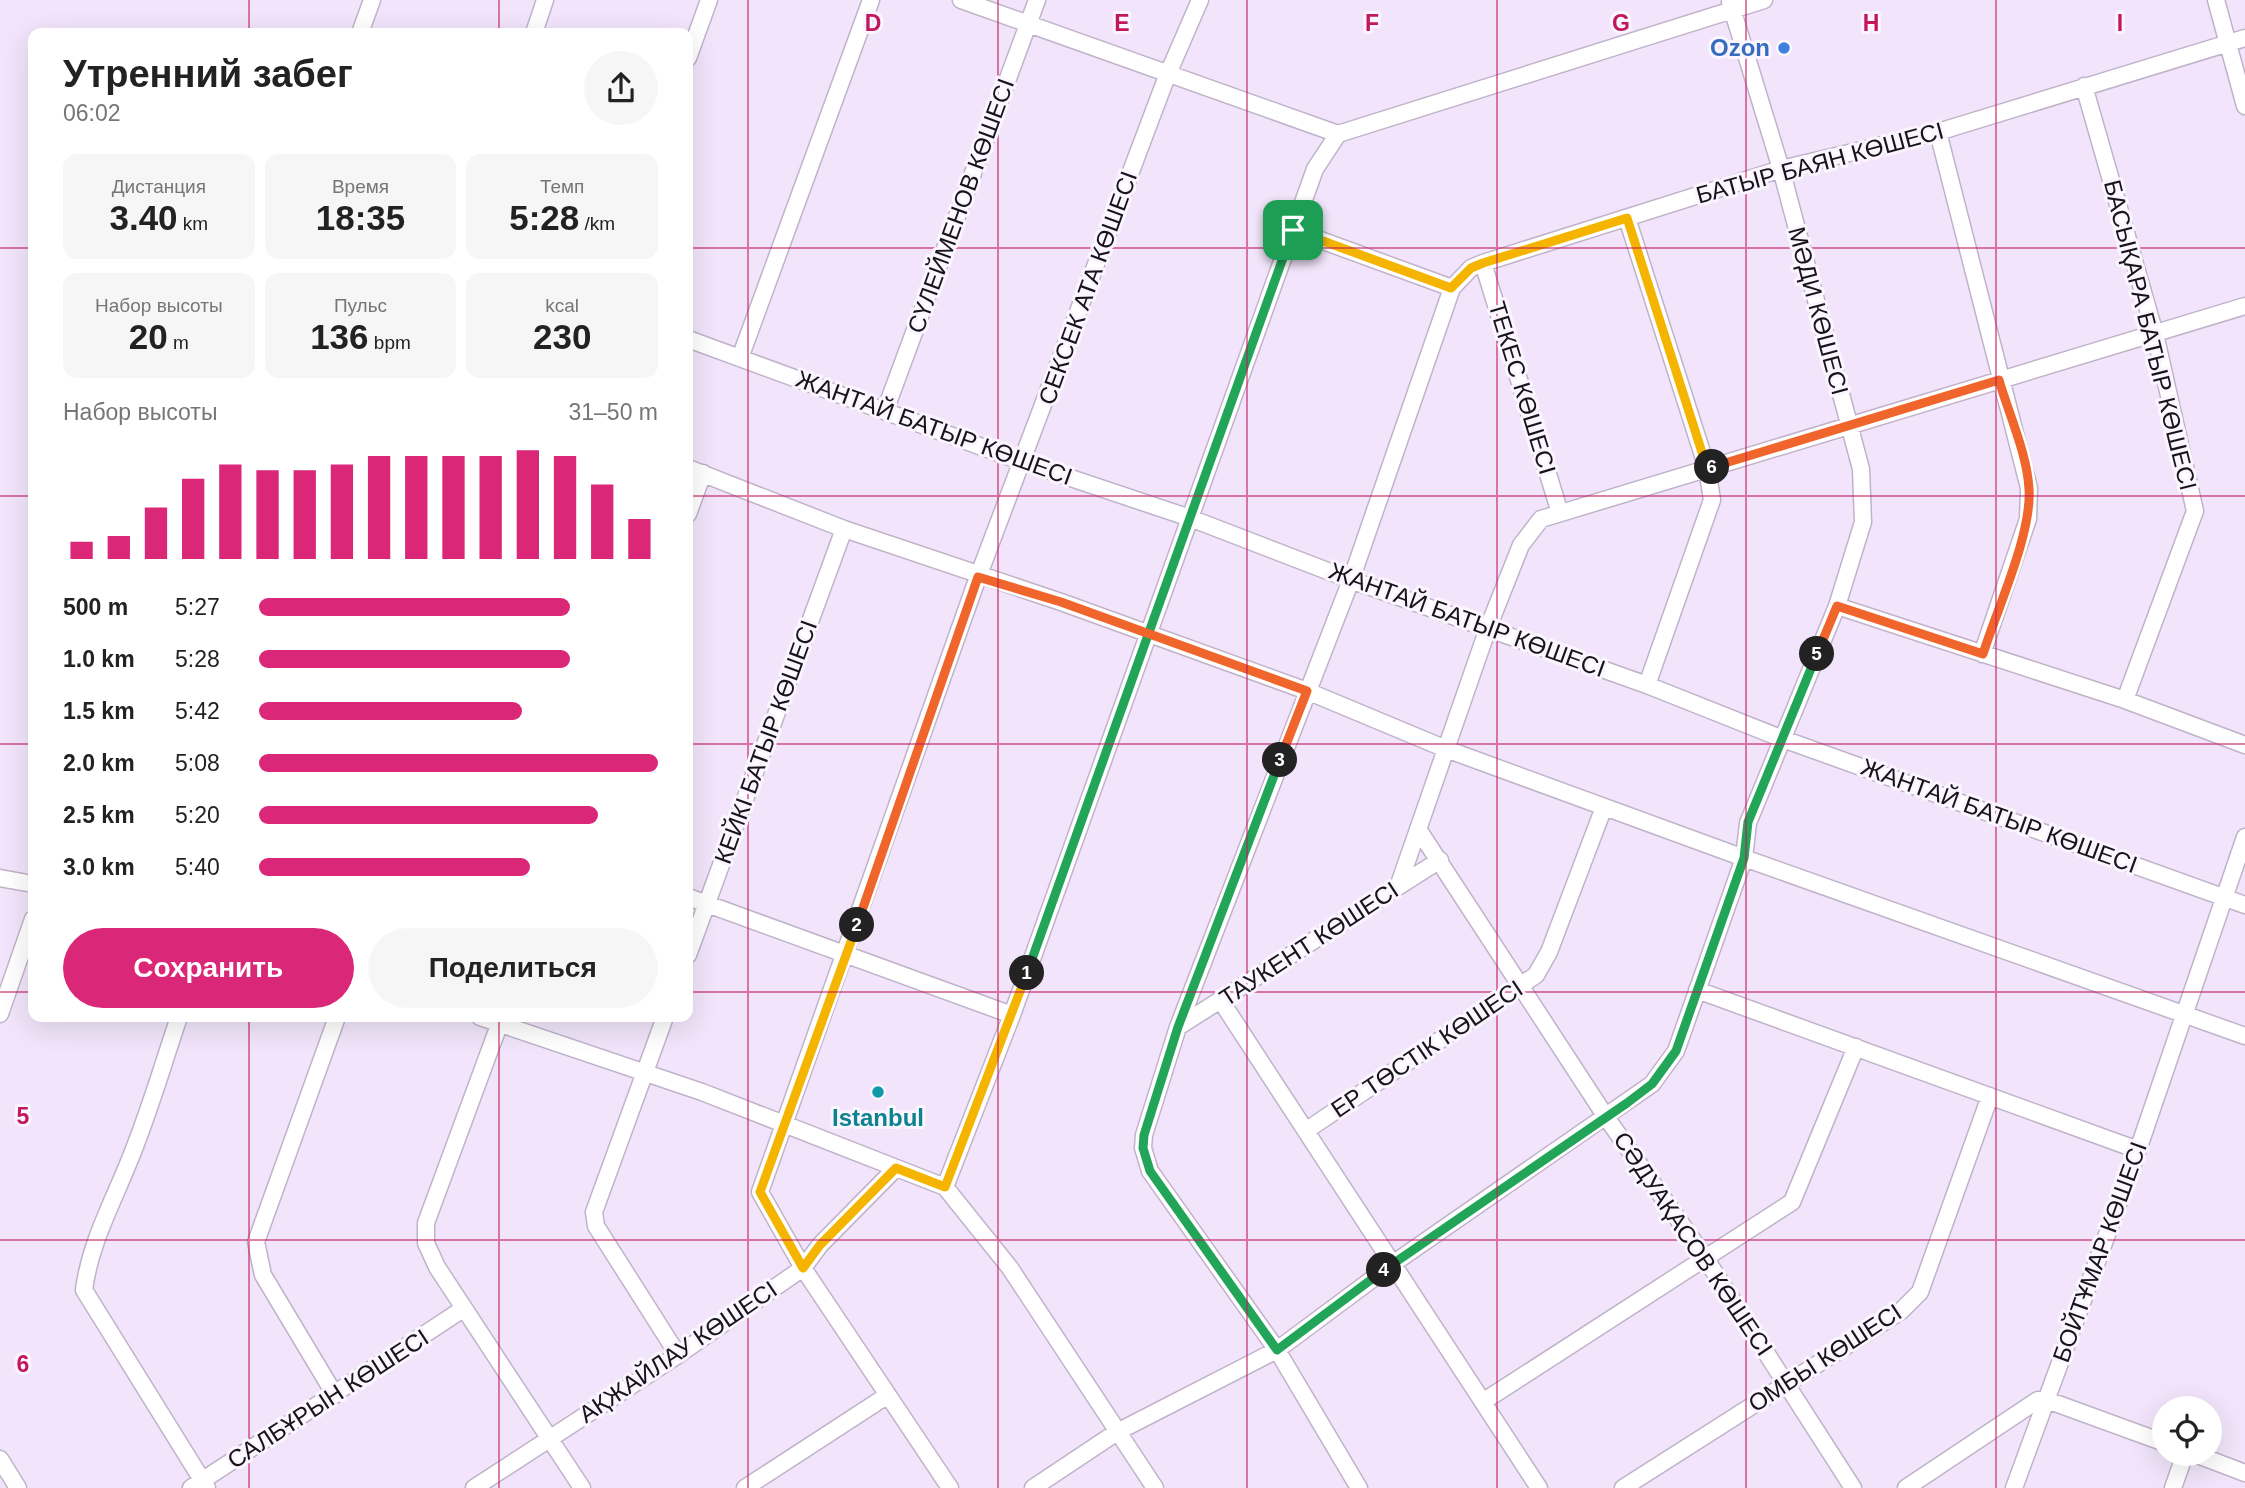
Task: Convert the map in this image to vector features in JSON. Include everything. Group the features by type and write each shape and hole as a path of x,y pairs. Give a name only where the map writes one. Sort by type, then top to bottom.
{"street":[{"path":"362,28 372,0"},
{"path":"536,28 545,0"},
{"path":"693,44 709,0"},
{"path":"740,358 871,0"},
{"path":"961,0 1167,76 1338,134 1731,5 1764,0"},
{"name":"СҮЛЕЙМЕНОВ КӨШЕСІ","path":"885,411 1037,0"},
{"name":"СЕКСЕК АТА КӨШЕСІ","path":"803,1268 760,1192 978,577 1167,76 1200,0"},
{"path":"2216,0 2245,106"},
{"name":"МӘДИ КӨШЕСІ","path":"1731,5 1781,169 1861,469 1864,505 1863,522 1837,606 1748,822 1744,858"},
{"name":"БАТЫР БАЯН КӨШЕСІ","path":"1451,288 1471,268 1483,263 1781,169 1938,132 2245,38"},
{"name":"БАСЫҚАРА БАТЫР КӨШЕСІ","path":"2084,86 2155,334 2195,511 2125,700"},
{"path":"1938,132 1999,380 2029,488 2028,519 1983,654"},
{"path":"945,1187 1012,1015 1315,169 1338,134"},
{"path":"1627,218 1707,468 1712,500 1703,533 1647,685"},
{"path":"1293,230 1451,288 1351,580 1178,1027 1144,1135 1146,1160 1150,1171 1277,1350 1359,1488"},
{"name":"ТЕКЕС КӨШЕСІ","path":"1483,263 1560,513"},
{"path":"1398,887 1488,628 1521,545 1541,519 2245,306"},
{"name":"ЖАНТАЙ БАТЫР КӨШЕСІ","path":"693,341 1023,462 1190,518 1351,580 1647,685 1783,739 2245,905"},
{"path":"695,471 844,530 1307,691 1446,749 2245,1037"},
{"name":"КЕЙКІ БАТЫР КӨШЕСІ","path":"693,941 844,530"},
{"path":"1837,606 2125,700 2245,745"},
{"name":"ЕР ТӨСТІК КӨШЕСІ","path":"1307,1130 1536,975 1549,952 1604,807"},
{"name":"СӘДУАҚАСОВ КӨШЕСІ","path":"1418,829 1606,1117 1704,1256 1853,1488"},
{"name":"БОЙТҰМАР КӨШЕСІ","path":"2014,1488 2138,1150 2245,837"},
{"path":"1033,1488 1116,1432 1277,1350 1394,1262 1652,1084 1676,1051 1744,858"},
{"name":"ТАУКЕНТ КӨШЕСІ","path":"1178,1027 1440,860"},
{"path":"0,878 28,883"},
{"path":"693,899 1012,1015"},
{"path":"0,1014 28,933"},
{"path":"1697,990 2138,1150"},
{"path":"1220,1000 1394,1262 1539,1488"},
{"path":"177,1022 130,1161 115,1189 96,1239 84,1290 200,1486"},
{"path":"335,1022 256,1242 264,1275 335,1395"},
{"path":"499,1022 426,1223 426,1243 463,1309 582,1488"},
{"path":"505,1022 786,1124 945,1187 1010,1268 1155,1488"},
{"path":"663,1022 594,1212 596,1227 678,1354"},
{"path":"1484,1401 1791,1202 1856,1047"},
{"name":"ОМБЫ КӨШЕСІ","path":"1623,1488 1901,1311 1920,1292 1990,1096"},
{"name":"АҚЖАЙЛАУ КӨШЕСІ","path":"474,1488 803,1268 820,1245 896,1168"},
{"path":"803,1268 950,1488"},
{"name":"САЛБҰРЫН КӨШЕСІ","path":"200,1486 463,1309"},
{"path":"745,1488 888,1395"},
{"path":"1906,1488 2031,1402 2046,1400 2152,1438"},
{"path":"0,1459 18,1488"},
{"path":"2222,1464 2245,1473"},
{"path":"2173,1488 2181,1466"}],"place":[{"name":"Ozon","path":"1784,48"},
{"name":"Istanbul","path":"878,1092"}],"route":[{"path":"1293,230 1170,576 1149,634 1012,1015 945,1187 896,1168 820,1245 803,1268 760,1192 978,577 1061,602 1149,634 1307,691 1178,1027 1144,1135 1143,1148 1150,1171 1277,1350 1394,1262 1652,1084 1676,1051 1744,858 1748,822 1837,606 1983,654 2028,519 2029,488 2024,464 1999,380 1849,428 1707,468 1627,218 1483,263 1471,268 1451,288 1293,230"}]}
